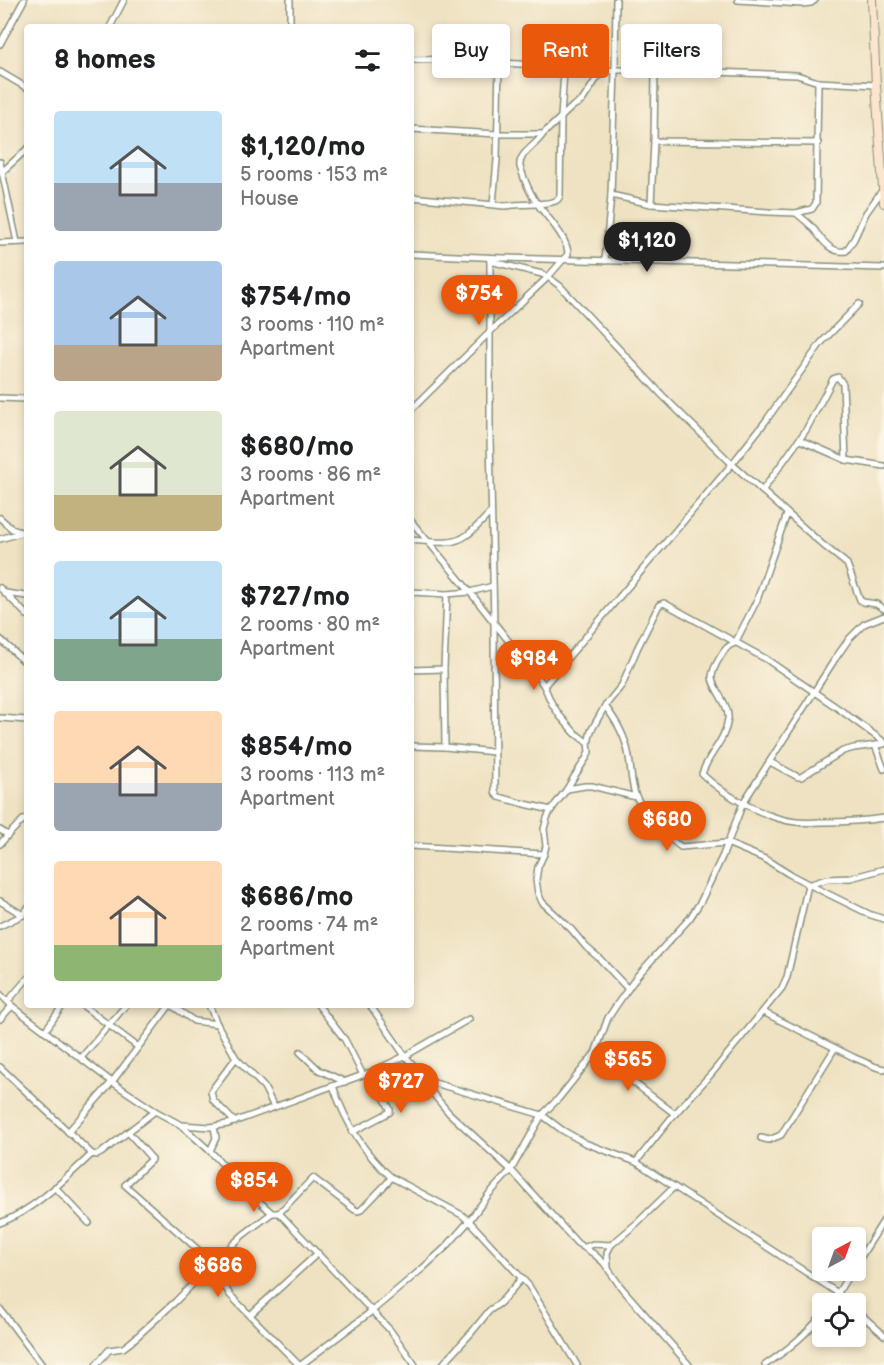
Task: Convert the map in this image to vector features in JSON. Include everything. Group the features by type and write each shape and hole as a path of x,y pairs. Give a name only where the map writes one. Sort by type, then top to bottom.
{"street":[{"path":"0,44 24,0"},
{"path":"112,24 124,0"},
{"path":"290,0 290,24"},
{"path":"605,261 611,195 616,0"},
{"path":"739,0 801,4 815,0"},
{"path":"872,0 884,203"},
{"path":"414,60 432,60"},
{"path":"609,71 621,70"},
{"path":"0,72 24,86"},
{"path":"722,72 797,75 818,82 876,85"},
{"path":"493,204 497,160 498,78"},
{"path":"414,196 506,206 558,200 560,196 564,78"},
{"path":"414,407 549,277 568,255 564,241 538,204 524,178 519,161 543,134 573,106 582,101 598,78"},
{"path":"651,204 655,78"},
{"path":"611,195 651,204 796,213 812,209 816,203 818,82"},
{"path":"414,129 543,134"},
{"path":"654,141 818,143"},
{"path":"1,172 24,152"},
{"path":"0,162 16,242"},
{"path":"796,213 833,249 839,252 846,250 883,188"},
{"path":"0,243 24,242"},
{"path":"414,254 490,259 884,268"},
{"path":"490,259 549,277 560,286 663,396 732,464 847,564 860,600 876,604 884,609"},
{"path":"490,259 491,512 496,794 552,810"},
{"path":"544,686 732,464 765,422 821,342 858,304"},
{"path":"762,491 800,440 833,379 838,377 843,384 846,460"},
{"path":"0,398 24,399"},
{"path":"800,440 846,460 884,466"},
{"path":"414,540 450,542 462,538 491,512"},
{"path":"788,514 757,600 735,643 726,647 712,673 711,680 728,714 728,720 722,739 702,774 743,803 795,822 853,822 884,818"},
{"path":"0,518 12,529 24,531"},
{"path":"414,524 532,668 560,716 575,733 588,743"},
{"path":"0,539 24,531"},
{"path":"414,592 447,594 470,592 493,586"},
{"path":"2,590 24,595"},
{"path":"2,590 24,612"},
{"path":"445,747 444,669 447,594"},
{"path":"628,989 542,902 536,880 546,846 544,829 547,818 587,757 591,731 605,706 622,684 659,605 664,603 674,608 766,659 884,743"},
{"path":"128,1132 152,1159 125,1185 213,1263 230,1295 300,1365 372,1311 447,1246 511,1170 542,1115 595,1053 608,1018 628,989 702,901 743,803 849,639 864,624 884,616"},
{"path":"0,639 24,661"},
{"path":"414,670 444,669"},
{"path":"605,706 623,734 636,797 668,837 681,847 727,843 765,860 808,885 884,919"},
{"path":"0,718 24,720"},
{"path":"770,762 801,777 843,751 884,743"},
{"path":"875,745 884,769"},
{"path":"414,746 494,752"},
{"path":"567,789 592,786 636,797"},
{"path":"0,844 24,820"},
{"path":"0,830 8,835"},
{"path":"414,846 544,854"},
{"path":"808,885 827,879 851,878 884,869"},
{"path":"636,1162 782,988 787,977 808,885"},
{"path":"0,902 23,915"},
{"path":"0,926 23,915"},
{"path":"0,1019 24,983"},
{"path":"0,994 112,1082 155,1111 181,1125 272,1213"},
{"path":"45,1031 61,1008"},
{"path":"86,1008 138,1047"},
{"path":"81,1058 124,1008"},
{"path":"68,1132 112,1082 169,1008"},
{"path":"175,1008 194,1021 217,1024"},
{"path":"210,1008 236,1058 264,1087 274,1107"},
{"path":"320,1008 345,1040 363,1075"},
{"path":"373,1008 405,1056 428,1081 433,1094 449,1113 511,1170 577,1243 604,1263 609,1272 689,1365"},
{"path":"763,1012 835,1048 884,1069"},
{"path":"181,1125 214,1127 235,1122 345,1082 405,1056 470,1019"},
{"path":"761,1138 769,1140 781,1135 835,1048"},
{"path":"300,1052 320,1070 345,1082"},
{"path":"595,1053 675,1114"},
{"path":"235,1122 213,1100 211,1091 236,1058"},
{"path":"0,1067 92,1154"},
{"path":"352,1132 390,1112 371,1072"},
{"path":"428,1081 542,1115 585,1143 636,1162 838,1293 845,1281"},
{"path":"333,1086 352,1132 382,1169 391,1177 469,1221 529,1286 578,1365"},
{"path":"0,1223 21,1213 92,1154 99,1154 155,1111"},
{"path":"210,1151 216,1138 214,1127"},
{"path":"279,1213 313,1178 358,1211 391,1177"},
{"path":"609,1272 607,1253 611,1245 650,1211 674,1186"},
{"path":"55,1187 89,1222"},
{"path":"96,1365 109,1350 123,1348 131,1342 243,1235 272,1213 279,1213 318,1253 390,1330 415,1365"},
{"path":"866,1249 884,1220"},
{"path":"585,1247 593,1244 611,1245"},
{"path":"250,1315 318,1253"},
{"path":"442,1365 489,1311 500,1303 522,1278"},
{"path":"0,1310 42,1365"},
{"path":"866,1319 884,1335"},
{"path":"765,1365 812,1327"}]}
